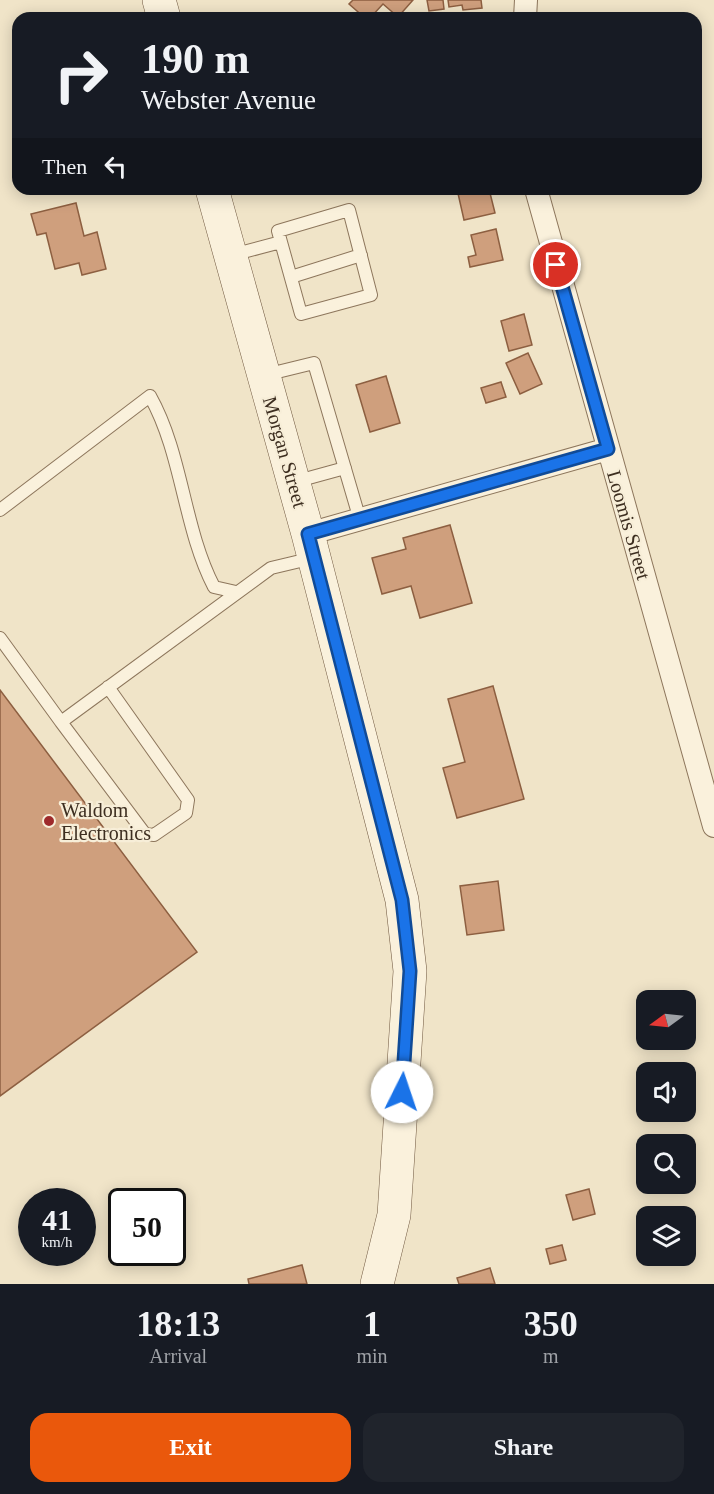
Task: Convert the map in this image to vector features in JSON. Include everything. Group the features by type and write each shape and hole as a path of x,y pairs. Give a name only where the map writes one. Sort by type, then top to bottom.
{"main road":[{"name":"Morgan Street","path":"214,195 294,482 402,900 410,971 394,1215 378,1284"}],"street":[{"name":"Loomis Street","path":"538,195 714,826"},
{"path":"311,546 360,520 608,449"}],"lane":[{"path":"349,210 361,255 371,295 301,314 278,231 349,210"},
{"path":"230,256 282,242"},
{"path":"291,276 361,255"},
{"path":"264,375 314,363 360,520"},
{"path":"0,510 150,396 163,419 202,563 214,587 236,592"},
{"path":"294,482 345,468"},
{"path":"61,722 236,592 271,568 311,546"},
{"path":"0,638 145,834 154,835 186,813 188,800 108,687"}],"building":[{"path":"353,0 413,0 402,12 392,12 383,4 376,12 358,12 349,4"},
{"path":"427,0 443,0 444,9 429,11"},
{"path":"448,0 481,0 482,8 463,10 462,5 449,7"},
{"path":"458,195 490,195 495,213 464,220"},
{"path":"76,203 84,236 97,232 106,269 82,275 79,263 55,269 46,233 37,235 31,214"},
{"path":"496,229 503,260 470,267 468,257 476,255 471,235"},
{"path":"524,314 532,345 509,351 501,321"},
{"path":"528,353 542,384 520,394 506,363"},
{"path":"386,376 400,423 370,432 356,385"},
{"path":"501,382 506,397 486,403 481,388"},
{"path":"450,525 472,603 420,618 411,586 382,594 372,558 406,549 403,538"},
{"path":"493,686 524,799 457,818 443,768 465,762 448,699"},
{"name":"Waldom Electronics","path":"0,690 197,952 0,1096"},
{"path":"498,881 504,930 467,935 460,886"},
{"path":"589,1189 595,1214 573,1220 566,1195"},
{"path":"562,1245 566,1260 550,1264 546,1249"},
{"path":"302,1265 307,1284 249,1284 248,1279"},
{"path":"490,1268 495,1284 459,1284 457,1278"}],"place":[{"name":"Waldom Electronics","path":"49,821"}],"route":[{"path":"402,1092 410,971 402,900 308,534 608,449 556,265"}]}
